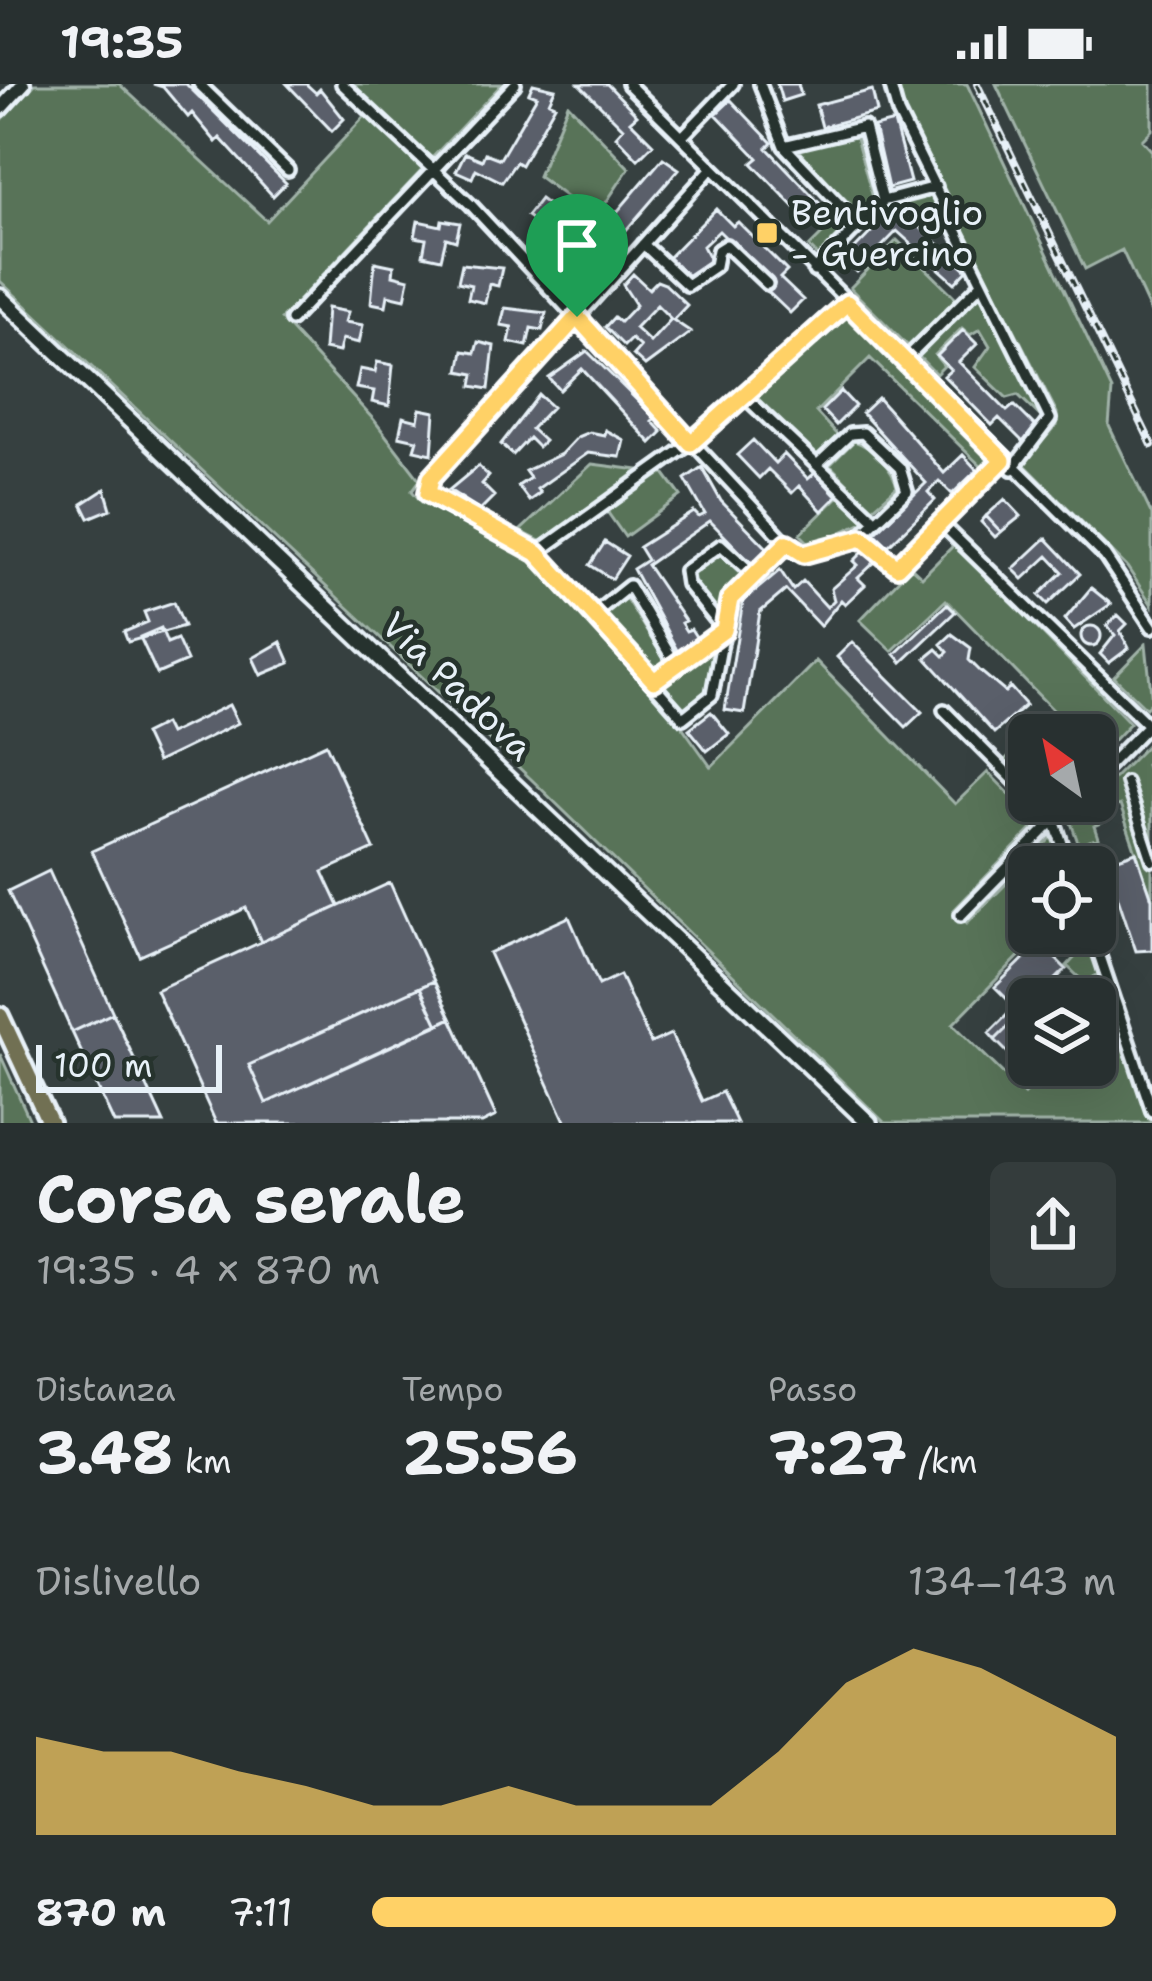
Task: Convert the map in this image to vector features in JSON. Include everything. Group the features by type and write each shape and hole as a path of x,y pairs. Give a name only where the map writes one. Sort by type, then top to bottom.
{"main road":[{"name":"Via Padova","path":"0,297 869,1123"},
{"path":"0,1016 50,1123"}],"street":[{"path":"200,84 288,170"},
{"path":"342,84 433,169 577,317 787,543 804,554 858,538 908,487 900,468 869,435 850,434 817,465"},
{"path":"291,320 515,84"},
{"path":"628,84 1012,470 1105,556 1152,627"},
{"path":"682,137 733,84"},
{"path":"760,84 784,146 859,226"},
{"path":"890,84 898,113 1050,419 1012,470"},
{"path":"0,109 16,86"},
{"path":"784,146 864,127 883,200"},
{"path":"712,168 431,478 428,493 444,506 537,553 683,718 712,695 730,599 787,543"},
{"path":"814,271 883,200 936,187"},
{"path":"643,244 687,285 715,266 718,250 726,245 767,284"},
{"path":"904,361 982,283"},
{"path":"537,553 691,443 847,303"},
{"path":"743,395 876,521"},
{"path":"858,538 897,567 1003,460"},
{"path":"941,523 1150,723 1116,758"},
{"path":"724,630 682,575 721,545 754,575"},
{"path":"593,614 629,586 676,665"},
{"path":"654,681 724,630"},
{"path":"944,710 1008,774"},
{"path":"1126,782 1152,861"},
{"path":"961,915 1052,822"},
{"path":"1099,954 1152,1111"}],"green space":[{"path":"35,84 119,84 267,221 366,115 424,168 281,319 374,420 420,480 412,491 422,502 534,554 651,683 711,767 816,661 955,804 988,772 1008,792 1008,822 1038,823 1016,846 1008,846 1008,854 954,910 967,923 1008,882 1008,954 1021,954 953,1024 1008,1078 1008,1086 1024,1094 1032,1086 1116,1086 1116,1020 1151,1123 885,1123 531,779 0,281 0,122"},
{"path":"349,84 502,84 430,160"},
{"path":"895,84 967,84 1112,390 1109,426 1152,515 1152,605 1127,567 1023,463 1056,426 1057,413 906,118"},
{"path":"996,84 1152,84 1152,130 1142,140 1152,151 1152,315 1122,250 1085,269"},
{"path":"568,104 629,168 595,219 538,176"},
{"path":"855,134 874,201 859,216 798,149"},
{"path":"933,192 947,226 937,235 909,211 897,213 888,202"},
{"path":"840,216 850,226 819,257 809,247"},
{"path":"897,240 957,299 908,346 850,288"},
{"path":"981,291 1045,421 1018,395 1007,398 975,367 990,346 980,329 970,335 962,328 935,355 944,366 936,374 916,354"},
{"path":"848,315 996,460 986,471 870,358 816,412 838,436 816,459 753,399"},
{"path":"854,441 881,459 897,487 872,509 830,465"},
{"path":"592,464 639,470 544,543 520,531"},
{"path":"662,470 681,496 625,537 606,510"},
{"path":"839,496 865,521 812,546 800,534"},
{"path":"955,544 1130,723 1116,738 1116,714 1051,714 1054,711 946,600 892,651 860,620 911,567 922,577"},
{"path":"722,551 744,577 726,595 719,614 688,577"},
{"path":"625,597 666,662 655,670 603,614"},
{"path":"719,640 707,691 683,710 660,682"},
{"path":"1146,644 1152,702 1146,708 1114,677"},
{"path":"1152,740 1152,760 1146,765 1152,782 1152,899 1120,805 1116,806 1116,776"},
{"path":"1071,822 1103,822 1094,826 1098,838 1079,845"},
{"path":"1078,954 1092,954 1098,974 1080,978 1067,966"},
{"path":"0,1054 31,1123 0,1123"}],"building":[{"path":"153,84 186,84 286,183 273,196 220,138 216,142 192,113 188,117 163,87"},
{"path":"287,84 306,84 316,93 320,89 344,119 332,131"},
{"path":"533,84 555,89 549,102 555,105 521,165 516,162 502,182 476,169 472,178 456,171 465,153 482,160 485,153 500,159 537,96 529,93"},
{"path":"579,84 607,84 637,115 630,121 653,144 638,159 616,136 623,128"},
{"path":"777,84 798,84 801,95 782,101"},
{"path":"872,90 877,112 822,127 816,105"},
{"path":"731,100 772,143 767,148 828,212 813,226 752,163 758,158 716,114"},
{"path":"894,122 910,182 888,188 874,127"},
{"path":"663,158 679,169 614,244 599,233"},
{"path":"540,199 555,210 559,204 583,222 579,227 594,241 575,267 585,274 576,285 560,274 570,261 561,254 573,238 546,216 539,225 527,216"},
{"path":"716,209 733,226 738,222 787,271 780,278 803,300 790,313 767,291 773,284 719,231 703,246 712,264 693,282 664,262"},
{"path":"889,214 906,228 913,221 967,270 955,283 897,231 857,272 844,260"},
{"path":"442,220 460,223 456,241 446,238 441,259 423,255 426,239 415,237 418,221 441,226"},
{"path":"375,262 394,266 393,275 409,279 405,299 388,295 386,306 371,303"},
{"path":"462,264 502,268 498,286 489,284 485,303 468,299 471,285 458,282"},
{"path":"633,274 649,289 657,281 687,305 673,320 691,332 645,366 633,355 640,347 631,339 624,346 605,327 614,317 620,322 636,305 623,285","holes":["657,305 671,319 650,342 635,328"]},
{"path":"327,308 348,312 345,322 363,325 359,343 342,339 339,352 324,349"},
{"path":"505,308 546,313 542,330 531,328 527,346 509,342 512,327 501,325"},
{"path":"963,330 977,344 959,362 1007,411 1014,405 1037,428 1023,442 999,418 992,425 944,376 951,370 937,356"},
{"path":"478,342 494,346 489,389 472,386 474,374 459,371 463,351 475,353"},
{"path":"587,351 655,418 652,421 662,432 651,443 582,369 560,390 549,378"},
{"path":"377,362 393,365 389,406 372,402 374,391 356,388 360,369 375,372"},
{"path":"841,391 855,406 836,425 822,410"},
{"path":"539,395 552,407 531,429 544,441 538,447 529,438 513,455 501,444"},
{"path":"878,398 944,473 963,455 977,470 952,494 939,481 928,492 935,500 888,546 875,533 926,483 862,413"},
{"path":"420,409 435,412 432,454 414,450 417,440 399,436 403,417 418,421"},
{"path":"605,430 624,440 620,457 588,453 537,489 540,493 529,501 518,486 530,478 525,471 561,454 577,437 589,432 604,435"},
{"path":"753,440 775,463 784,454 808,479 815,473 837,496 822,511 799,486 792,493 768,469 759,478 737,455"},
{"path":"478,466 489,476 482,484 494,496 480,510 449,490"},
{"path":"702,467 721,501 770,551 754,566 710,521 647,565 685,621 681,623 686,631 691,629 698,640 678,652 633,569 647,560 639,547 694,512 699,517 705,514 685,479"},
{"path":"105,489 111,509 89,518 82,504"},
{"path":"1005,499 1021,516 1001,532 986,516"},
{"path":"986,516 1001,532 995,537 981,522"},
{"path":"1046,538 1080,574 1048,604 1039,595 1063,572 1048,556 1023,579 1013,569"},
{"path":"605,542 627,556 612,579 590,565"},
{"path":"865,550 877,560 858,578 865,585 845,604 841,600 820,626 786,590 760,612 744,713 725,710 743,601 780,570 793,590 803,581 827,607 834,600 831,589 858,565 854,561"},
{"path":"1091,588 1111,604 1074,629 1065,619"},
{"path":"174,602 184,626 128,642 124,632 148,622 144,612"},
{"path":"947,604 955,612 902,662 895,654"},
{"path":"1118,615 1127,624 1120,631 1129,648 1109,663 1100,654 1115,635 1107,626"},
{"path":"1091,626 1101,636 1091,646 1081,636"},
{"path":"161,628 167,643 177,639 187,661 157,674 140,637"},
{"path":"952,634 971,648 969,660 980,671 1005,692 1010,687 1026,705 1008,714 1008,721 994,733 926,658 937,649 944,656 948,652 941,644"},
{"path":"281,642 290,663 261,675 253,658"},
{"path":"852,642 922,712 906,727 837,657"},
{"path":"229,705 238,723 157,762 144,734 164,724 169,734"},
{"path":"711,712 729,734 707,751 689,729"},
{"path":"326,744 374,849 323,872 339,906 261,942 246,908 140,956 92,851"},
{"path":"1136,852 1152,899 1152,950 1136,951 1116,892 1116,859"},
{"path":"49,871 113,1013 72,1032 8,891"},
{"path":"390,883 434,981 249,1065 266,1103 451,1018 496,1116 482,1123 216,1123 156,990"},
{"path":"569,917 599,985 620,975 651,1043 671,1034 702,1101 722,1092 737,1123 566,1123 489,953"},
{"path":"1029,954 1051,954 1066,969 1057,978 1008,978 1008,1000 995,987"},
{"path":"434,981 451,1018 438,1025 420,987"},
{"path":"420,987 438,1025 266,1103 249,1065"},
{"path":"113,1013 164,1123 114,1123 72,1032"},
{"path":"1008,1014 1008,1027 995,1040 989,1033"},
{"path":"1008,1027 1008,1053 995,1040"}],"railway":[{"path":"977,84 1152,445"}],"place":[{"name":"Bentivoglio - Guercino","path":"767,233"}],"route":[{"path":"847,303 1003,460 897,567 862,538 841,540 804,554 787,543 730,599 724,630 654,681 537,553 432,499 427,490 431,478 577,317 691,443 847,303"}]}
